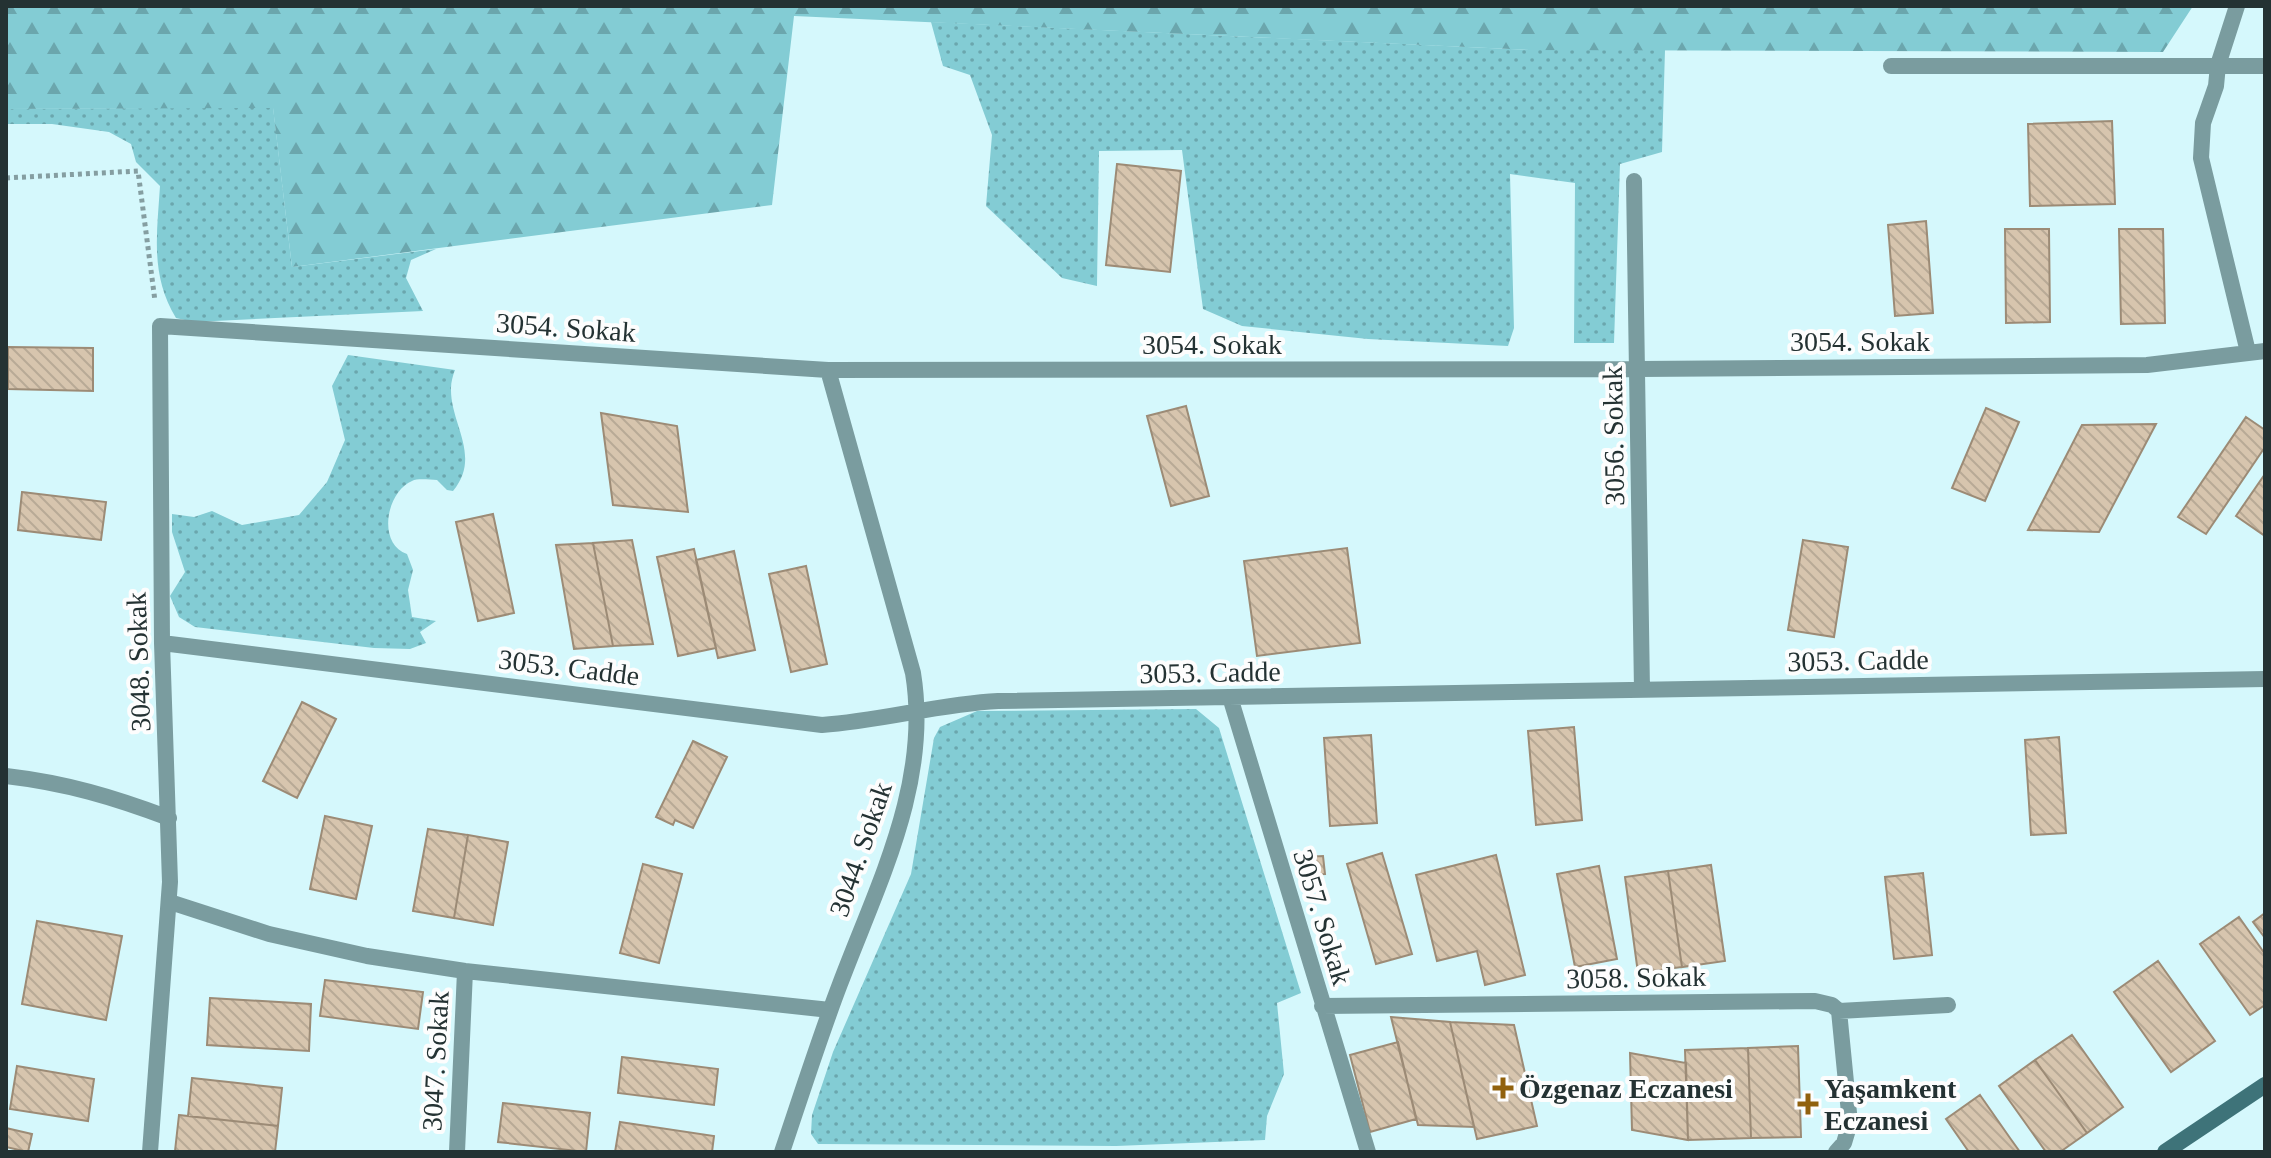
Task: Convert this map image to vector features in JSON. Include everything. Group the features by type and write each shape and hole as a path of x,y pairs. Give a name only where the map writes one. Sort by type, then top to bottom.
{"street":[{"path":"2237,6 2203,123 2201,158 2257,351"},
{"path":"1891,66 2265,66"},
{"name":"3056. Sokak","path":"1634,181 1642,690"},
{"name":"3054. Sokak","path":"160,326 828,370 2147,365 2257,351"},
{"name":"3048. Sokak","path":"150,1152 170,902 162,643 160,326"},
{"name":"3044. Sokak","path":"782,1152 830,1010 907,806 917,747 917,712 910,661 828,370"},
{"name":"3053. Cadde","path":"162,643 822,725 862,722 979,702 2265,679"},
{"name":"3057. Sokak","path":"1230,697 1368,1152"},
{"path":"6,776 58,782 97,792 169,818"},
{"path":"170,902 318,947 465,971 830,1010"},
{"name":"3047. Sokak","path":"457,1152 465,971"},
{"name":"3058. Sokak","path":"1322,1006 1815,1001 1832,1005 1839,1011 1948,1005"},
{"path":"1836,1152 1844,1143 1850,1123 1839,1011"},
{"path":"2165,1152 2265,1085"}],"path":[{"path":"6,178 138,171 160,326"}],"green space":[{"path":"6,6 2193,6 2163,52 1529,50 794,16 772,205 292,267 273,108 6,109"},
{"path":"931,22 1529,50 1665,50 1662,152 1620,164 1614,343 1574,343 1575,183 1510,174 1514,328 1508,346 1368,339 1242,326 1203,309 1182,150 1099,151 1097,286 1062,278 986,206 992,135 970,75 943,66"},
{"path":"273,107 292,267 436,249 411,260 406,278 423,311 194,322 176,318 162,286 157,254 160,186 136,162 131,144 109,132 52,124 6,124 6,109"},
{"path":"348,355 455,370 451,386 452,401 465,453 461,478 453,491 447,490 437,480 412,481 396,496 388,518 391,540 407,554 413,570 408,590 412,617 436,621 420,632 426,643 410,649 374,648 195,627 179,617 170,596 185,572 172,532 172,514 194,517 212,511 242,525 299,515 327,482 345,440 332,386"},
{"path":"1196,709 1219,728 1301,993 1277,1003 1284,1074 1267,1116 1265,1140 1116,1146 818,1144 811,1134 812,1115 833,1052 911,874 934,738 940,727 977,711"}],"building":[{"path":"2112,121 2115,204 2030,206 2028,124"},
{"path":"1117,164 1181,171 1170,272 1106,265"},
{"path":"1926,221 1933,313 1895,316 1888,225"},
{"path":"2005,229 2049,229 2050,322 2006,323"},
{"path":"2119,229 2163,229 2165,323 2121,324"},
{"path":"8,347 93,348 93,391 8,389"},
{"path":"1186,406 1209,496 1171,506 1147,416"},
{"path":"1986,408 2019,422 1985,501 1952,488"},
{"path":"601,413 677,426 688,512 613,505"},
{"path":"2246,417 2265,430 2265,447 2206,534 2178,517"},
{"path":"2156,424 2099,532 2028,530 2082,425"},
{"path":"2265,474 2265,536 2236,516"},
{"path":"22,492 106,502 101,540 18,530"},
{"path":"493,514 514,613 478,621 456,522"},
{"path":"632,540 653,644 613,646 593,543"},
{"path":"1803,540 1848,547 1834,637 1788,630"},
{"path":"593,543 613,646 574,649 556,545"},
{"path":"1347,548 1360,643 1257,656 1244,561"},
{"path":"694,549 716,648 678,656 657,557"},
{"path":"734,551 755,650 718,658 696,560"},
{"path":"806,566 827,664 791,672 769,574"},
{"path":"302,702 336,719 297,798 263,781"},
{"path":"1574,727 1582,820 1536,825 1528,731"},
{"path":"1371,735 1377,823 1330,826 1324,738"},
{"path":"2059,737 2066,833 2031,835 2025,740"},
{"path":"693,741 727,757 693,828 675,820 673,825 656,817"},
{"path":"325,816 372,826 356,899 310,889"},
{"path":"428,829 468,835 454,918 413,911"},
{"path":"468,835 508,842 493,925 454,918"},
{"path":"1382,853 1412,954 1376,964 1347,864"},
{"path":"1496,855 1525,975 1485,985 1477,951 1437,961 1416,875"},
{"path":"1323,856 1325,874 1307,875 1305,857"},
{"path":"643,864 682,874 659,963 620,953"},
{"path":"1711,865 1725,961 1682,967 1668,871"},
{"path":"1599,866 1617,959 1575,967 1557,874"},
{"path":"1668,871 1682,967 1638,973 1625,877"},
{"path":"1923,873 1932,955 1894,959 1885,877"},
{"path":"2265,913 2265,938 2253,922"},
{"path":"2239,917 2265,954 2265,1005 2250,1015 2200,944"},
{"path":"37,921 122,936 106,1020 22,1004"},
{"path":"2158,961 2215,1041 2171,1072 2114,992"},
{"path":"325,980 423,992 418,1029 320,1016"},
{"path":"210,998 311,1004 309,1051 207,1045"},
{"path":"1391,1017 1450,1022 1474,1127 1418,1125"},
{"path":"1450,1022 1514,1025 1537,1126 1477,1139"},
{"path":"2072,1035 2123,1107 2087,1133 2035,1060"},
{"path":"1398,1042 1416,1119 1370,1132 1350,1055"},
{"path":"1798,1046 1801,1137 1751,1138 1748,1048"},
{"path":"1748,1048 1751,1138 1688,1140 1685,1050"},
{"path":"1630,1053 1686,1063 1688,1140 1632,1130"},
{"path":"622,1057 718,1069 714,1105 618,1093"},
{"path":"2035,1060 2087,1133 2060,1152 2046,1152 1999,1086"},
{"path":"17,1066 94,1079 88,1121 10,1109"},
{"path":"192,1078 282,1088 278,1126 188,1116"},
{"path":"1980,1095 2020,1152 1969,1152 1946,1119"},
{"path":"503,1103 590,1113 586,1152 498,1142"},
{"path":"179,1115 278,1126 275,1152 175,1151"},
{"path":"620,1122 714,1136 712,1152 615,1152"},
{"path":"6,1128 32,1134 28,1152 6,1147"}],"place":[{"name":"Özgenaz Eczanesi","path":"1503,1088"},
{"name":"Yaşamkent Eczanesi","path":"1808,1104"}]}
